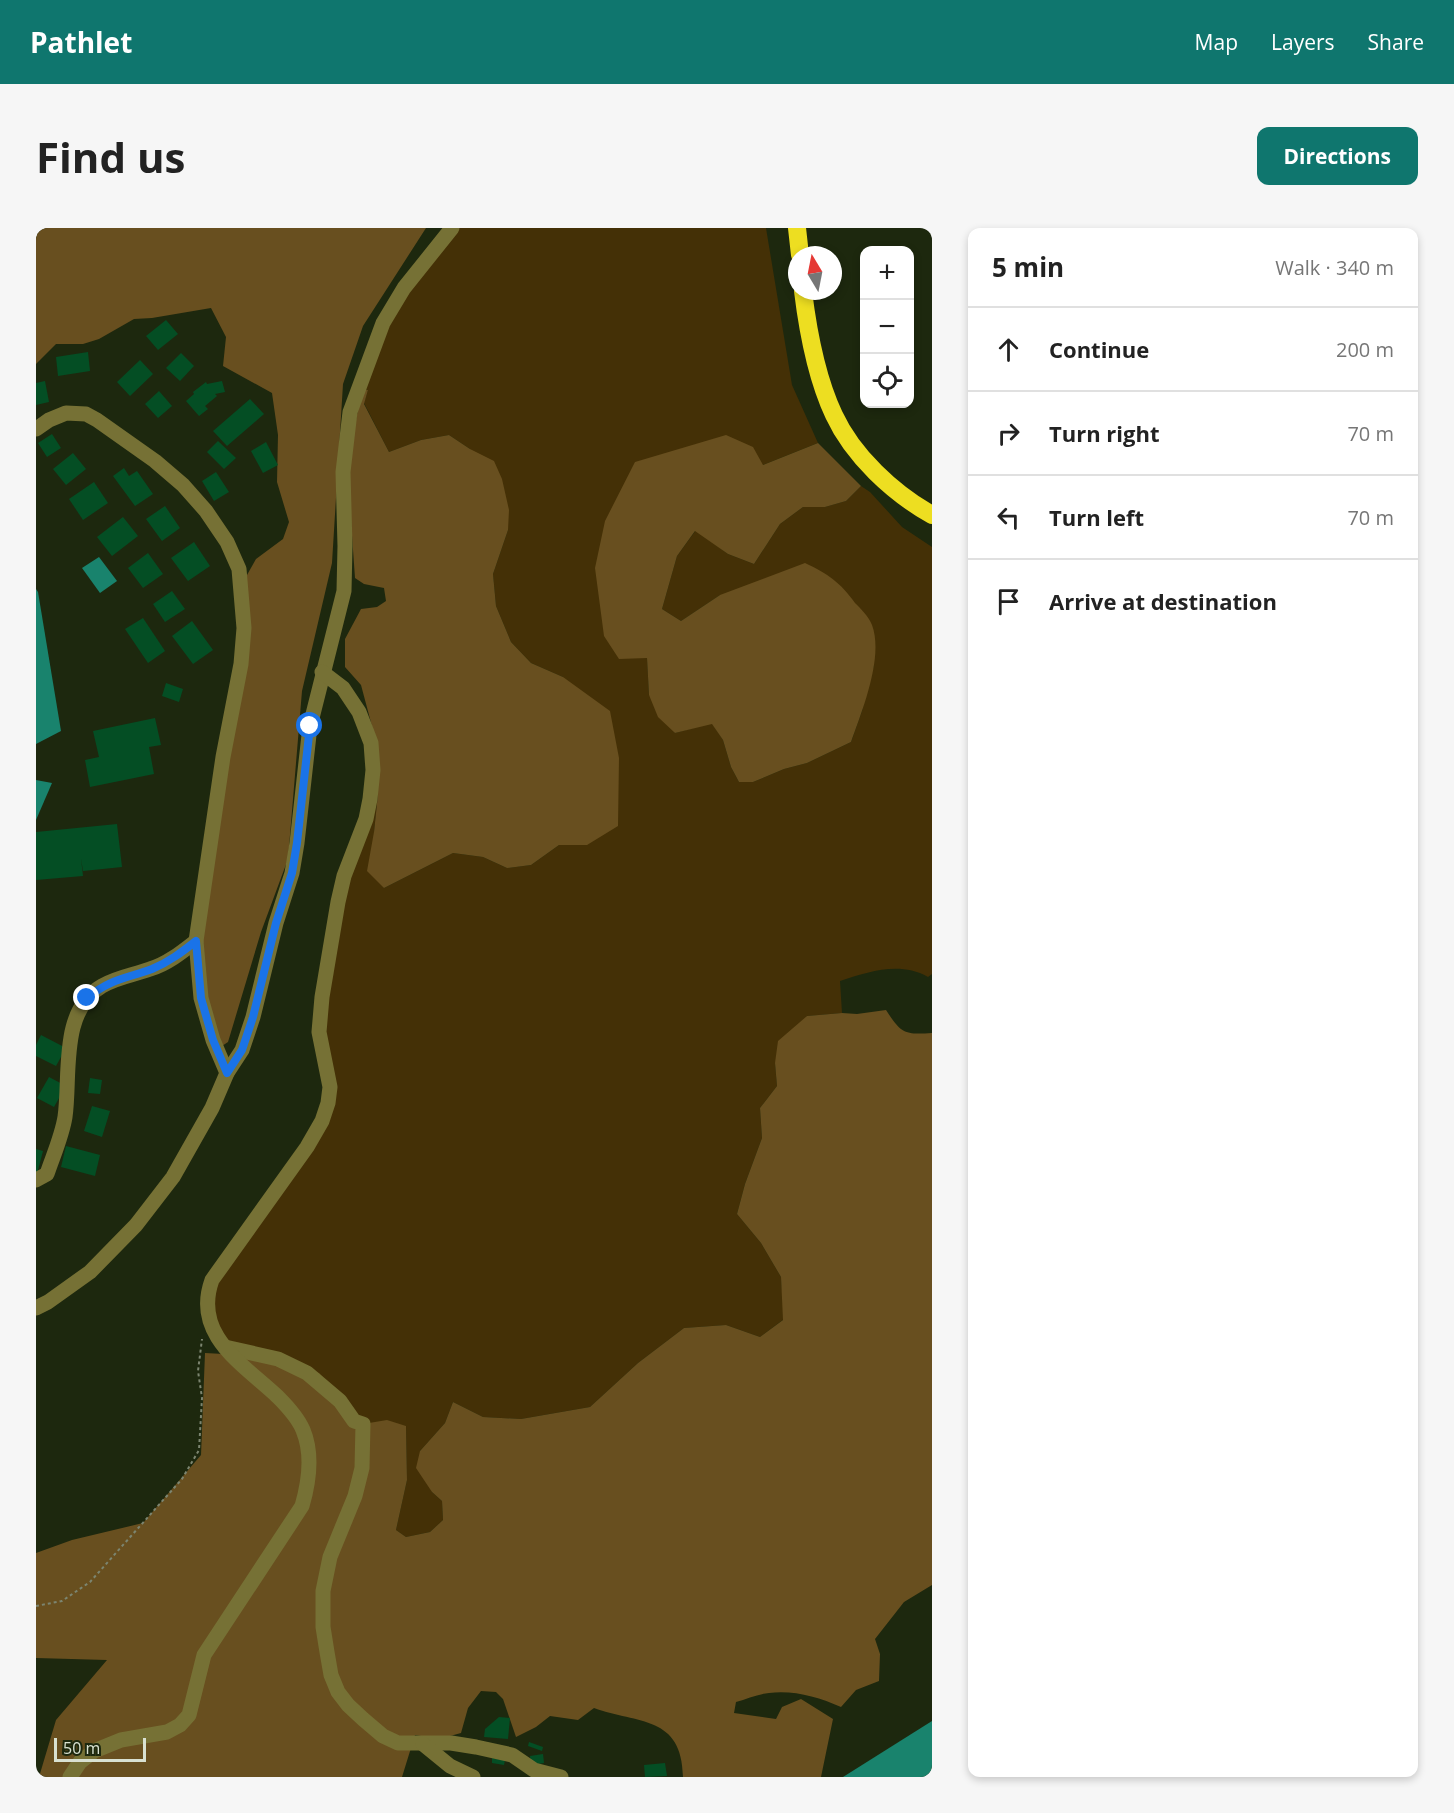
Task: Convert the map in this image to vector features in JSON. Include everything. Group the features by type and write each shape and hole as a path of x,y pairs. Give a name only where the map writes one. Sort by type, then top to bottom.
{"highway":[{"path":"797,228 799,246"},
{"path":"804,300 820,378 834,416 858,452 884,480 932,515"}],"street":[{"path":"36,1308 90,1272 136,1225 173,1177 212,1108 227,1073 242,1050 253,1017 276,923 292,873 310,726 344,591 343,472 350,412 383,323 404,288 452,228"},
{"path":"36,429 49,420 75,412 86,414 97,420 183,485 206,510 227,542 239,568 244,628 241,664 224,757 196,941 201,998 213,1040 227,1073"},
{"path":"70,1777 80,1762 94,1751 121,1740 167,1732 180,1725 189,1715 204,1655 302,1506 308,1484 309,1458 302,1427 287,1407 225,1347 212,1330 207,1313 207,1293 212,1280 307,1147 322,1121 328,1103 330,1087 319,1032 322,997 338,902 344,876 366,819 373,770 371,743 360,712 343,688 322,672"},
{"path":"36,1180 47,1174 64,1119 69,1047 74,1023 87,998 102,986 125,976 152,969 175,958 196,941"},
{"path":"225,1347 279,1359 307,1372 340,1401 354,1421 363,1424 362,1468 355,1496 330,1557 323,1591 323,1627 331,1675 338,1692 348,1706 383,1736 398,1743 451,1743 476,1747 512,1755 534,1770 561,1777"},
{"path":"423,1744 450,1766 473,1777"}],"path":[{"path":"36,1606 62,1601 90,1582 182,1479 199,1450 202,1398 198,1371 203,1336"}],"shaded area":[{"path":"36,228 426,228 363,326 343,384 332,563 302,691 288,859 261,932 228,1042 222,1046 211,1027 200,951 247,575 256,559 283,539 289,522 277,482 278,435 272,393 223,366 226,337 211,308 134,319 99,339 83,344 56,344 36,364"},
{"path":"455,228 766,228 792,385 818,443 763,465 695,444 647,657 649,695 675,733 712,723 723,740 731,767 739,782 753,782 784,769 807,763 851,742 874,665 720,595 681,621 662,609 677,556 696,530 728,554 754,564 780,524 803,507 825,507 846,501 861,486 870,492 902,527 932,547 932,974 928,977 917,972 895,969 862,974 840,981 842,1013 807,1016 775,1063 777,1086 760,1108 762,1138 737,1214 761,1243 781,1277 784,1319 760,1337 726,1325 684,1328 638,1363 590,1407 521,1419 483,1417 453,1402 445,1423 420,1451 432,1492 442,1501 443,1520 430,1532 406,1537 396,1530 407,1480 406,1426 363,1424 232,1345 222,1336 213,1306 215,1287 328,1116 322,1027 346,877 378,794 374,832 384,888 453,853 483,857 507,868 531,865 559,845 587,845 563,677 531,663 511,642 496,606 493,574 508,530 470,449 449,435 421,440 389,452 364,403 368,390 362,389 392,312"},
{"path":"362,389 368,390 364,404 389,452 421,440 449,435 494,461 502,479 509,510 508,530 493,574 496,606 511,642 531,663 563,677 610,711 619,758 618,826 587,845 559,845 531,865 507,868 483,857 453,853 384,888 367,871 378,794 373,730 361,685 345,667 345,639 361,609 377,607 386,601 384,588 364,584 355,578 350,507 350,450"},
{"path":"726,435 753,447 763,465 818,443 861,486 846,501 825,507 803,507 780,524 754,564 728,554 695,531 677,556 662,609 681,621 720,595 805,563 839,584 869,619 875,638 874,668 851,742 807,763 784,769 753,782 739,782 731,767 723,740 712,724 675,733 658,717 649,695 647,658 619,659 604,636 595,568 605,521 635,462"},
{"path":"886,1010 904,1031 932,1033 932,1585 904,1602 875,1639 880,1654 879,1681 856,1690 841,1707 815,1697 778,1692 736,1702 734,1713 776,1719 782,1707 801,1699 833,1719 821,1777 683,1777 681,1757 675,1742 666,1732 655,1725 594,1708 578,1720 550,1716 536,1727 516,1737 503,1699 496,1692 481,1691 468,1708 461,1733 439,1739 415,1735 402,1777 39,1777 56,1720 107,1660 36,1658 36,1553 72,1540 143,1523 201,1455 205,1353 261,1356 319,1373 363,1424 387,1420 406,1426 407,1480 396,1530 406,1537 430,1532 443,1520 442,1501 432,1492 416,1468 420,1451 445,1423 453,1402 483,1417 521,1419 590,1407 638,1363 684,1328 726,1325 760,1337 783,1320 781,1277 761,1243 737,1214 762,1138 760,1108 777,1086 775,1063 778,1041 807,1016"}],"water":[{"path":"99,557 117,581 100,593 82,568"},
{"path":"36,589 61,731 36,744"},
{"path":"36,780 52,783 36,820"},
{"path":"932,1721 932,1777 843,1777"}],"building":[{"path":"166,320 178,334 158,350 146,336"},
{"path":"88,352 90,371 58,376 56,357"},
{"path":"181,353 194,366 180,381 166,368"},
{"path":"140,360 153,374 130,396 117,382"},
{"path":"45,381 49,402 36,405 36,383"},
{"path":"222,381 225,392 215,394 217,396 205,406 208,409 199,416 186,401 206,382 207,384"},
{"path":"159,391 172,406 158,418 145,404"},
{"path":"250,399 264,414 227,446 213,431"},
{"path":"52,434 61,448 47,457 38,443"},
{"path":"218,441 236,458 224,469 207,452"},
{"path":"266,442 278,465 263,473 251,451"},
{"path":"73,453 86,469 66,485 53,469"},
{"path":"124,468 129,476 137,471 153,494 135,506 113,476"},
{"path":"216,472 229,492 214,501 202,481"},
{"path":"94,482 108,503 83,520 69,499"},
{"path":"165,506 180,528 162,541 146,519"},
{"path":"123,517 138,536 112,556 97,537"},
{"path":"194,542 210,566 188,581 171,558"},
{"path":"148,553 163,574 143,588 128,568"},
{"path":"172,591 185,609 165,622 153,604"},
{"path":"143,618 165,651 148,663 125,629"},
{"path":"192,621 213,650 193,664 172,636"},
{"path":"166,683 183,689 179,702 162,696"},
{"path":"155,718 161,745 149,747 154,774 90,787 85,760 99,757 93,731"},
{"path":"117,824 122,867 83,871 81,858 83,876 36,880 36,832"},
{"path":"41,1035 66,1048 56,1066 36,1056 36,1045"},
{"path":"49,1077 66,1086 54,1107 37,1098"},
{"path":"90,1078 102,1080 100,1094 88,1093"},
{"path":"92,1106 110,1111 102,1137 84,1131"},
{"path":"66,1146 100,1155 95,1176 61,1167"},
{"path":"36,1149 43,1151 37,1174 36,1174"},
{"path":"499,1717 510,1718 508,1739 484,1737 485,1729"},
{"path":"529,1742 543,1747 542,1751 528,1746"},
{"path":"543,1754 544,1763 531,1765 530,1756"},
{"path":"492,1758 505,1760 504,1765 492,1763"},
{"path":"665,1763 667,1776 645,1777 644,1765"}],"route":[{"path":"87,998 102,986 125,976 152,969 175,958 196,941 201,998 213,1040 227,1073 242,1050 253,1017 276,923 292,873 310,726"}]}
